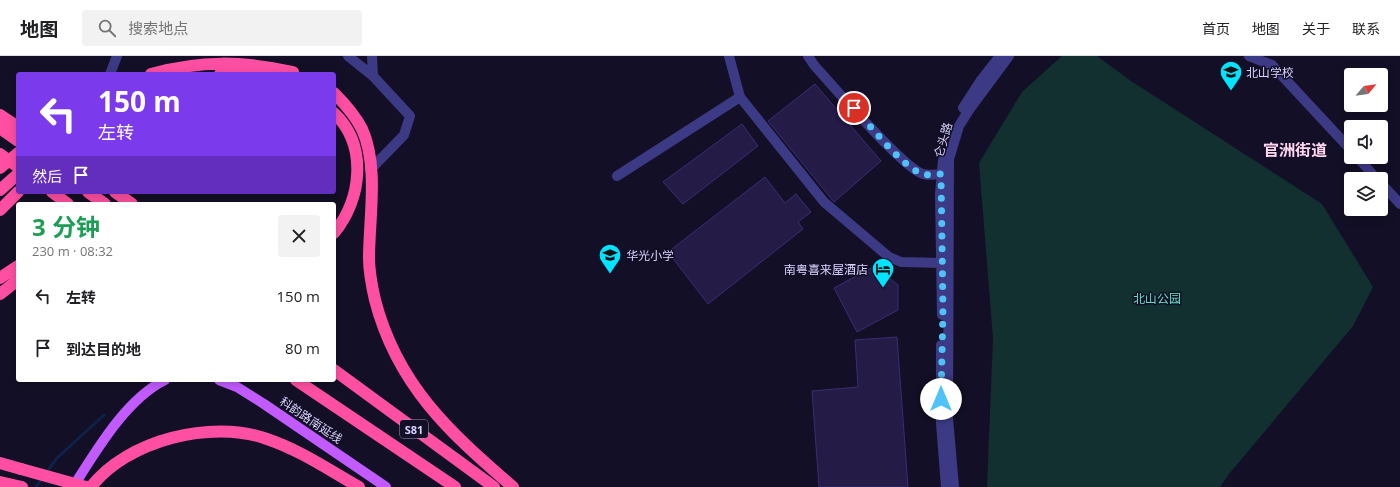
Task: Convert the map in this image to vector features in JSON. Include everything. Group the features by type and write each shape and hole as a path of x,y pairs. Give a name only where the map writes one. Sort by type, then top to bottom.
{"highway":[{"path":"159,72 182,66 246,63 291,72"},
{"path":"240,72 259,70 284,72"},
{"path":"336,96 354,116 362,130 370,170 369,260 371,281 381,319 394,349 416,390 438,419 456,437 513,487"},
{"path":"0,115 16,126"},
{"path":"336,116 349,132 356,150 358,170 352,202 346,216 336,230"},
{"path":"0,128 16,140"},
{"path":"0,154 16,166"},
{"path":"0,168 16,154"},
{"path":"0,190 16,176"},
{"path":"0,210 16,194"},
{"path":"55,194 65,202"},
{"path":"91,194 102,202"},
{"path":"118,194 129,202"},
{"path":"0,278 15,267"},
{"path":"0,294 16,282"},
{"name":"S81","path":"336,371 494,487"},
{"path":"299,382 456,487"},
{"name":"S81","path":"312,382 456,487"},
{"path":"91,487 112,466 146,447 184,435 219,432 250,434 266,438 299,453 359,487"},
{"path":"0,464 86,487"},
{"path":"0,482 20,486"}],"main road":[{"path":"73,487 133,403 154,385 161,382"},
{"name":"科韵路南延线","path":"224,382 237,387 264,404 386,487"}],"street":[{"path":"111,72 117,56"},
{"path":"348,56 374,76 410,116 404,135 370,170"},
{"path":"372,56 374,76"},
{"path":"729,56 740,97 824,202 889,257 901,262 942,263"},
{"path":"808,56 814,65 894,151 914,170 923,175 941,174"},
{"name":"仑头路","path":"946,487 941,399 941,174 949,135 958,115 981,80 1000,56"},
{"name":"仑头路","path":"954,487 948,392 949,159 959,126 1009,56"},
{"path":"1250,56 1272,65 1344,142"},
{"path":"617,176 740,97"},
{"path":"1363,164 1371,172"},
{"path":"1388,191 1400,204"}],"green space":[{"name":"北山公园","path":"1062,56 1097,56 1131,81 1322,204 1373,287 1353,326 1229,474 1220,487 987,487 993,338 979,163 1022,92"}],"building":[{"path":"815,84 881,161 834,202 768,121"},
{"path":"742,124 758,146 683,204 663,182"},
{"path":"765,177 785,203 796,194 811,212 798,222 803,229 708,304 668,252"},
{"path":"875,266 898,285 898,310 857,332 834,288"},
{"path":"897,337 908,487 819,487 812,391 858,387 855,340"}],"waterway":[{"path":"46,473 57,458 104,415"},
{"path":"36,487 43,477"}],"place":[{"name":"北山学校","path":"1231,92"},
{"name":"华光小学","path":"610,274"},
{"name":"南粤喜来屋酒店","path":"883,288"}],"district":[{"name":"官洲街道","path":"1295,150"}],"route":[{"path":"854,108 914,170 923,175 941,174 940,194 943,309 941,399"}]}
